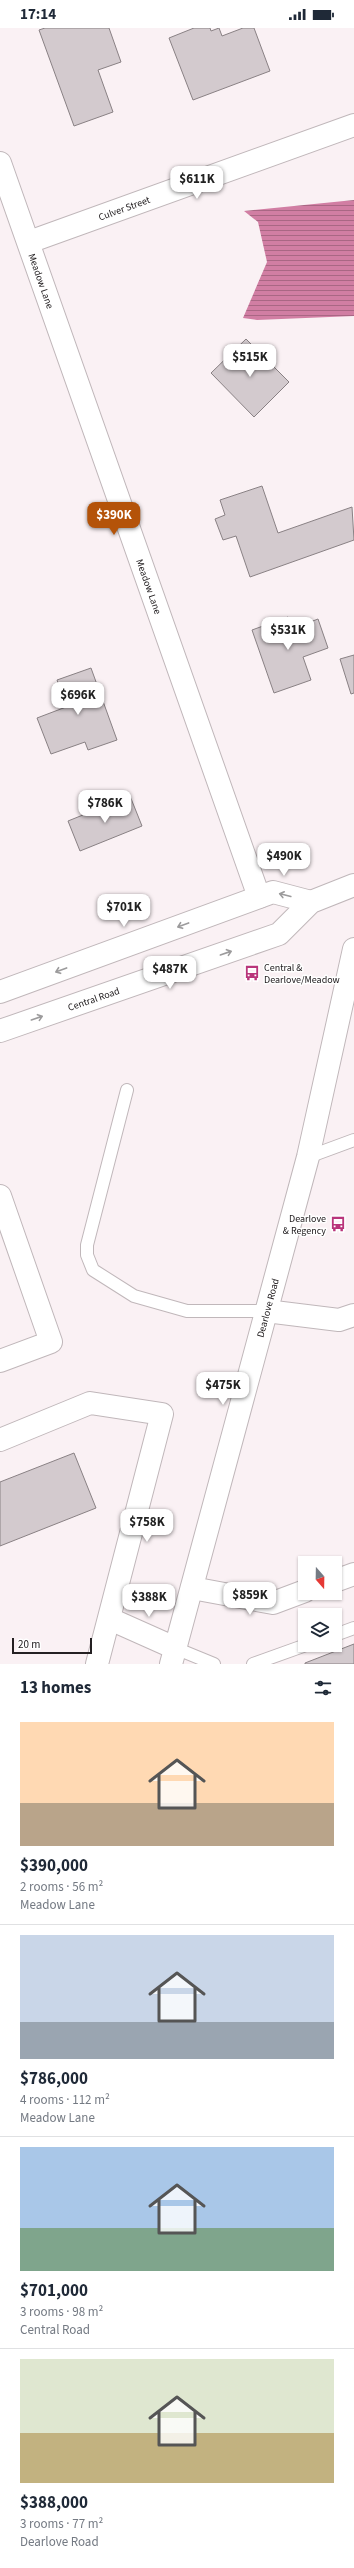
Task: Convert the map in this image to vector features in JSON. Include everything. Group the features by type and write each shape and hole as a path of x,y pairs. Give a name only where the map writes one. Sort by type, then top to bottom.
{"street":[{"name":"Culver Street","path":"29,242 354,125"},
{"name":"Meadow Lane","path":"0,164 29,242 259,897"},
{"name":"Central Road","path":"0,1031 279,934 311,902 354,885"},
{"path":"0,992 273,892 311,902"},
{"name":"Dearlove Road","path":"173,1656 308,1157 354,948"},
{"path":"0,1196 51,1342 0,1361"},
{"path":"266,1311 339,1320 352,1319"},
{"path":"0,1440 90,1403 162,1414 110,1619 97,1664"},
{"path":"342,1578 354,1574"},
{"path":"192,1588 273,1603 298,1594"},
{"path":"110,1619 173,1656"}],"lane":[{"path":"127,1090 88,1245 87,1255 94,1270 134,1296 187,1310 266,1311"},
{"path":"308,1157 354,1140"},
{"path":"342,1632 354,1628"},
{"path":"252,1664 298,1648"},
{"path":"173,1656 214,1664"}],"shaded area":[{"path":"354,200 354,316 257,320 243,318 267,262 258,222 244,211"}],"building":[{"path":"45,28 109,28 121,62 98,70 113,112 74,126 39,30"},
{"path":"194,28 210,28 211,31 219,28 222,36 243,28 254,28 270,71 193,100 169,38"},
{"path":"246,339 289,382 254,417 211,373"},
{"path":"262,486 278,533 352,507 354,540 250,577 236,536 223,540 215,519 225,515 220,500"},
{"path":"288,617 292,629 318,619 328,648 303,657 311,680 274,693 252,630"},
{"path":"354,655 354,693 351,694 340,659"},
{"path":"91,668 117,740 88,750 85,742 51,754 37,718 66,707 57,680"},
{"path":"130,796 142,826 80,851 68,821"},
{"path":"74,1453 96,1508 0,1546 0,1482"},
{"path":"354,1644 354,1664 305,1664 333,1652 342,1652 342,1649"}],"place":[{"name":"Central & Dearlove/Meadow","path":"252,973"},
{"name":"Dearlove & Regency","path":"338,1224"}]}
